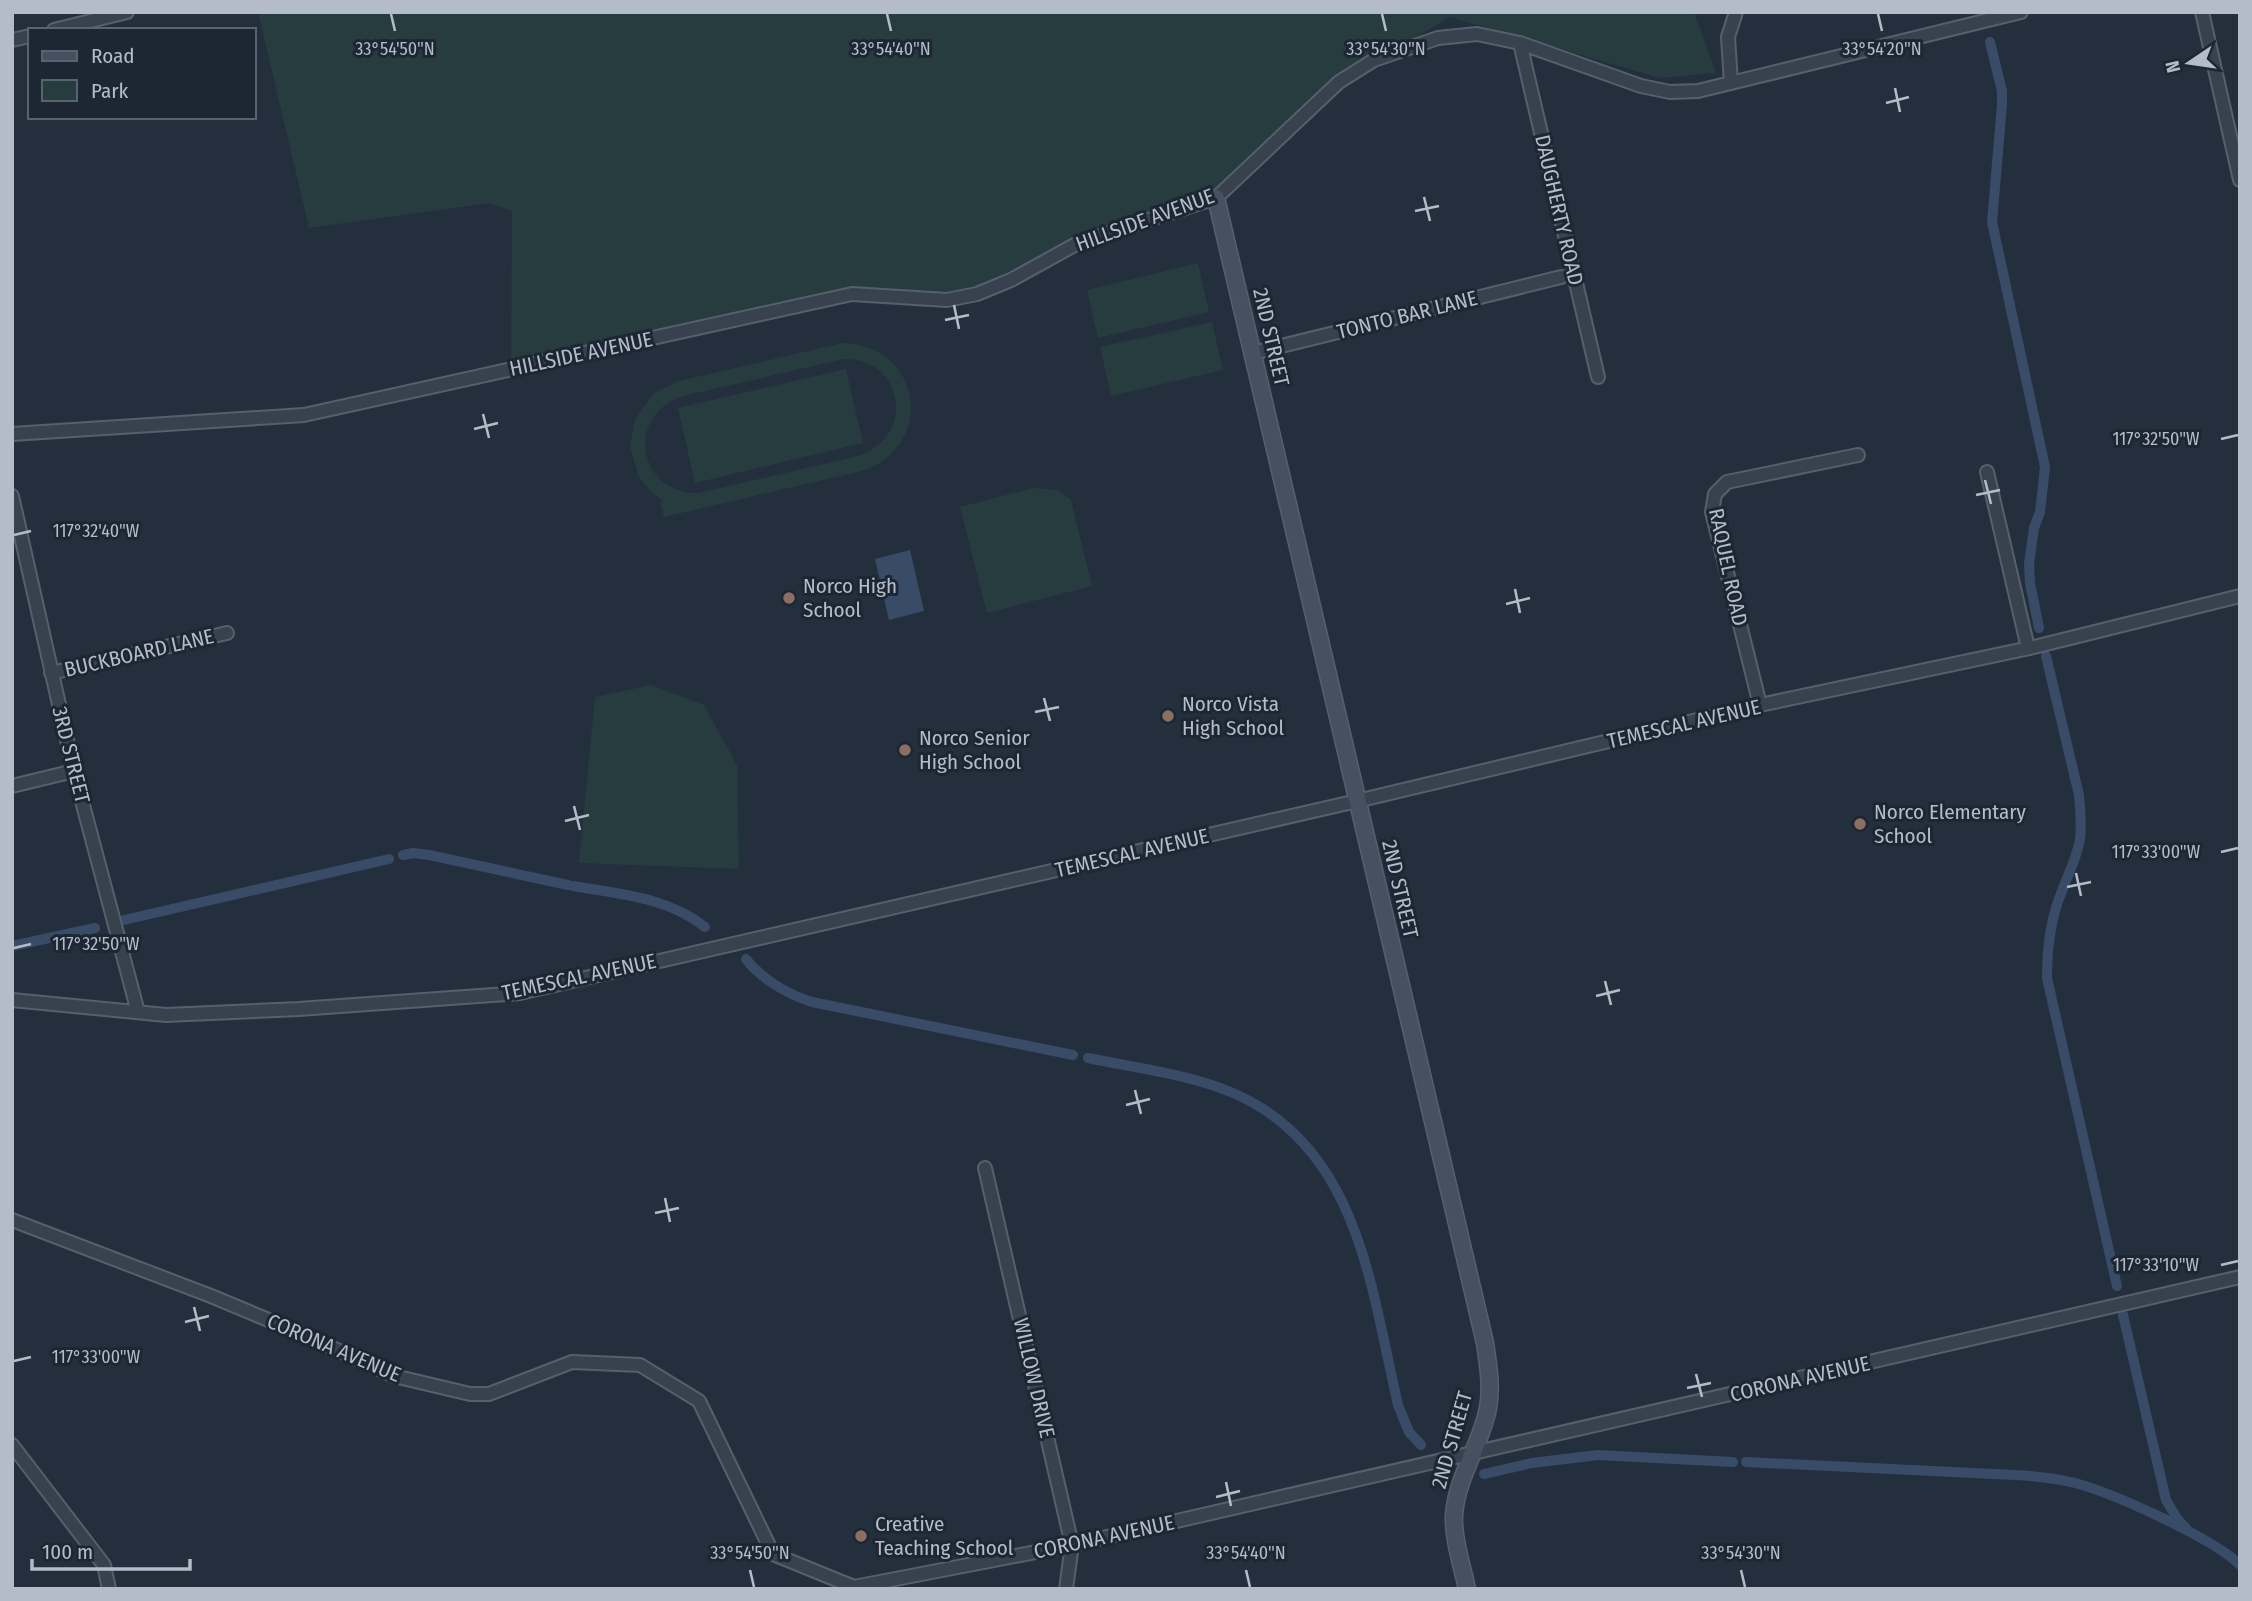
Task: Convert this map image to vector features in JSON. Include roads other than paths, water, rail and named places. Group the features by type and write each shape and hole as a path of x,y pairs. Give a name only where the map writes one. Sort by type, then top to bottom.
{"street":[{"path":"62,28 127,12"},
{"path":"1731,83 1728,37 1736,12"},
{"name":"HILLSIDE AVENUE","path":"12,434 304,415 852,294 947,300 976,294 1011,280 1078,243 1216,198 1339,82 1374,60 1438,37 1477,34 1520,43 1641,86 1670,92 1698,91 2021,12"},
{"path":"2202,12 2240,180"},
{"name":"DAUGHERTY ROAD","path":"1520,43 1598,377"},
{"name":"2ND STREET","path":"1216,198 1485,1343 1490,1387 1488,1408 1461,1480 1454,1518 1467,1589"},
{"name":"TONTO BAR LANE","path":"1253,353 1562,277"},
{"name":"RAQUEL ROAD","path":"1760,705 1712,512 1714,494 1727,482 1858,455"},
{"path":"1987,472 2028,648"},
{"name":"3RD STREET","path":"12,496 74,771 138,1012"},
{"name":"TEMESCAL AVENUE","path":"12,1000 166,1015 299,1009 520,993 1357,801 1760,705 2028,648 2240,596"},
{"name":"BUCKBOARD LANE","path":"51,673 226,633"},
{"path":"12,786 74,771"},
{"name":"WILLOW DRIVE","path":"985,1168 1072,1545 1066,1589"},
{"name":"CORONA AVENUE","path":"12,1220 221,1300 394,1376 470,1394 489,1394 572,1362 640,1365 699,1401 773,1554 853,1587 1072,1545 2240,1277"},
{"path":"12,1445 104,1565 109,1589"}],"water":[{"path":"910,550 924,611 889,620 875,559"}],"waterway":[{"path":"1990,42 2002,91 1992,222 2045,467 2040,512 2034,528 2029,564 2039,628"},
{"path":"2046,656 2079,795 2081,823 2077,853 2052,923 2047,978 2117,1286"},
{"path":"403,855 429,855 568,885"},
{"path":"124,920 389,859"},
{"path":"573,886 659,903 705,927"},
{"path":"12,946 95,928"},
{"path":"746,959 776,985 812,1002 1073,1055"},
{"path":"1088,1058 1216,1086 1275,1117 1308,1148 1333,1185 1353,1226 1379,1315 1398,1405 1409,1432 1421,1445"},
{"path":"2123,1315 2166,1500 2186,1528"},
{"path":"1484,1474 1532,1463 1598,1455 1733,1462"},
{"path":"1746,1462 2022,1475 2068,1481 2113,1496 2162,1518 2208,1542 2240,1565"}],"place":[{"name":"Norco High School","path":"789,598"},
{"name":"Norco Vista High School","path":"1168,716"},
{"name":"Norco Senior High School","path":"905,750"},
{"name":"Norco Elementary School","path":"1860,824"},
{"name":"Creative Teaching School","path":"861,1536"}]}
